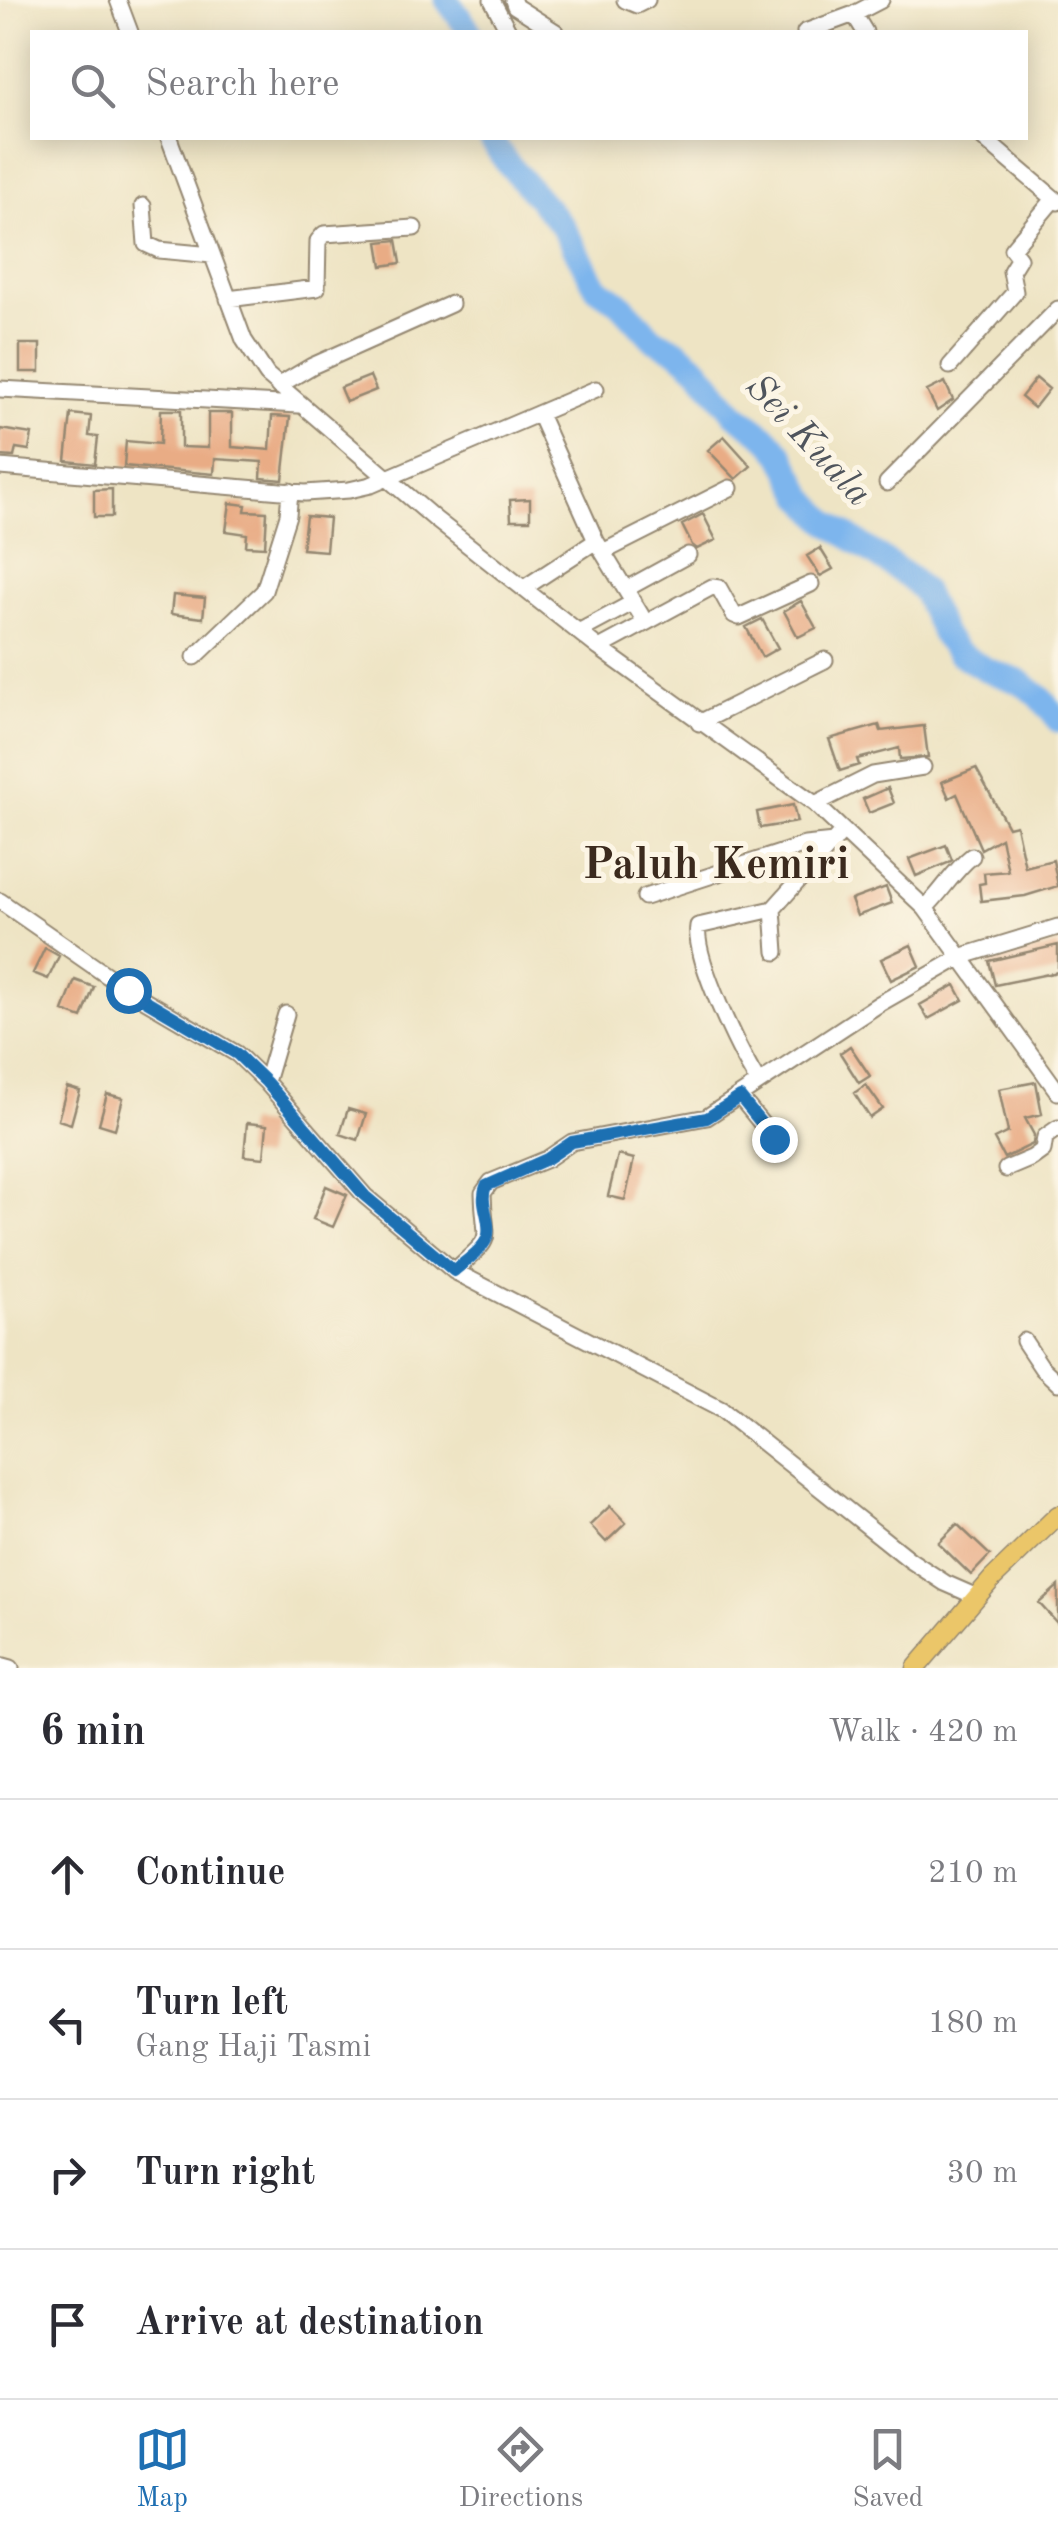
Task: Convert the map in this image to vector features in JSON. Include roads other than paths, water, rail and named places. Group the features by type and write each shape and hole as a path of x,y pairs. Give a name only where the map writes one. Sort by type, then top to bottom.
{"main road":[{"path":"916,1668 978,1596 1055,1526"}],"street":[{"path":"118,0 129,30"},
{"path":"492,0 508,30"},
{"path":"626,0 637,6 647,0"},
{"path":"817,30 859,23 881,0"},
{"path":"514,3 530,30"},
{"path":"514,3 553,30"},
{"path":"170,140 244,340 278,386 599,648 814,804 839,836 925,908 1058,1092"},
{"path":"950,366 1015,292 1012,271 1020,258 1012,249 1056,200 985,140"},
{"path":"143,206 146,244 159,250 212,254"},
{"path":"228,299 317,288 318,241 324,234 414,228"},
{"path":"278,386 312,366 451,304"},
{"path":"886,483 1058,309"},
{"path":"0,389 298,405"},
{"path":"0,468 290,491 349,490 388,478 596,389"},
{"path":"539,414 599,547 634,602"},
{"path":"524,588 599,547 730,488"},
{"path":"194,656 264,591 288,514 290,491"},
{"path":"580,631 634,602 688,556"},
{"path":"599,648 712,587 719,588 739,617 811,584"},
{"path":"700,723 825,660"},
{"path":"814,804 872,767 923,767"},
{"path":"645,897 839,836"},
{"path":"758,1082 742,1056 714,989 696,931 706,922 773,909 839,836"},
{"path":"925,908 942,892 956,868 972,856"},
{"path":"0,901 128,990 237,1054 365,1196 454,1271 722,1410 910,1560 945,1582 978,1596"},
{"path":"773,909 776,952"},
{"path":"454,1271 486,1240 483,1193 491,1182 547,1159 572,1142 707,1118 879,1004 963,956 1058,926"},
{"path":"266,1082 286,1014"},
{"path":"740,1097 774,1139"},
{"path":"1006,1169 1043,1150 1047,1135 1058,1128"},
{"path":"1024,1341 1058,1383"},
{"path":"0,1665 11,1668"}],"waterway":[{"name":"Sei Kuala","path":"447,0 469,30"},
{"name":"Sei Kuala","path":"491,140 563,227 597,288 620,303 653,339 678,351 699,369 735,414 768,438 782,454 804,497 826,521 923,591 944,636 957,652 985,669 1022,683 1040,697 1058,720"}],"district":[{"name":"Paluh Kemiri","path":"716,862"}]}
